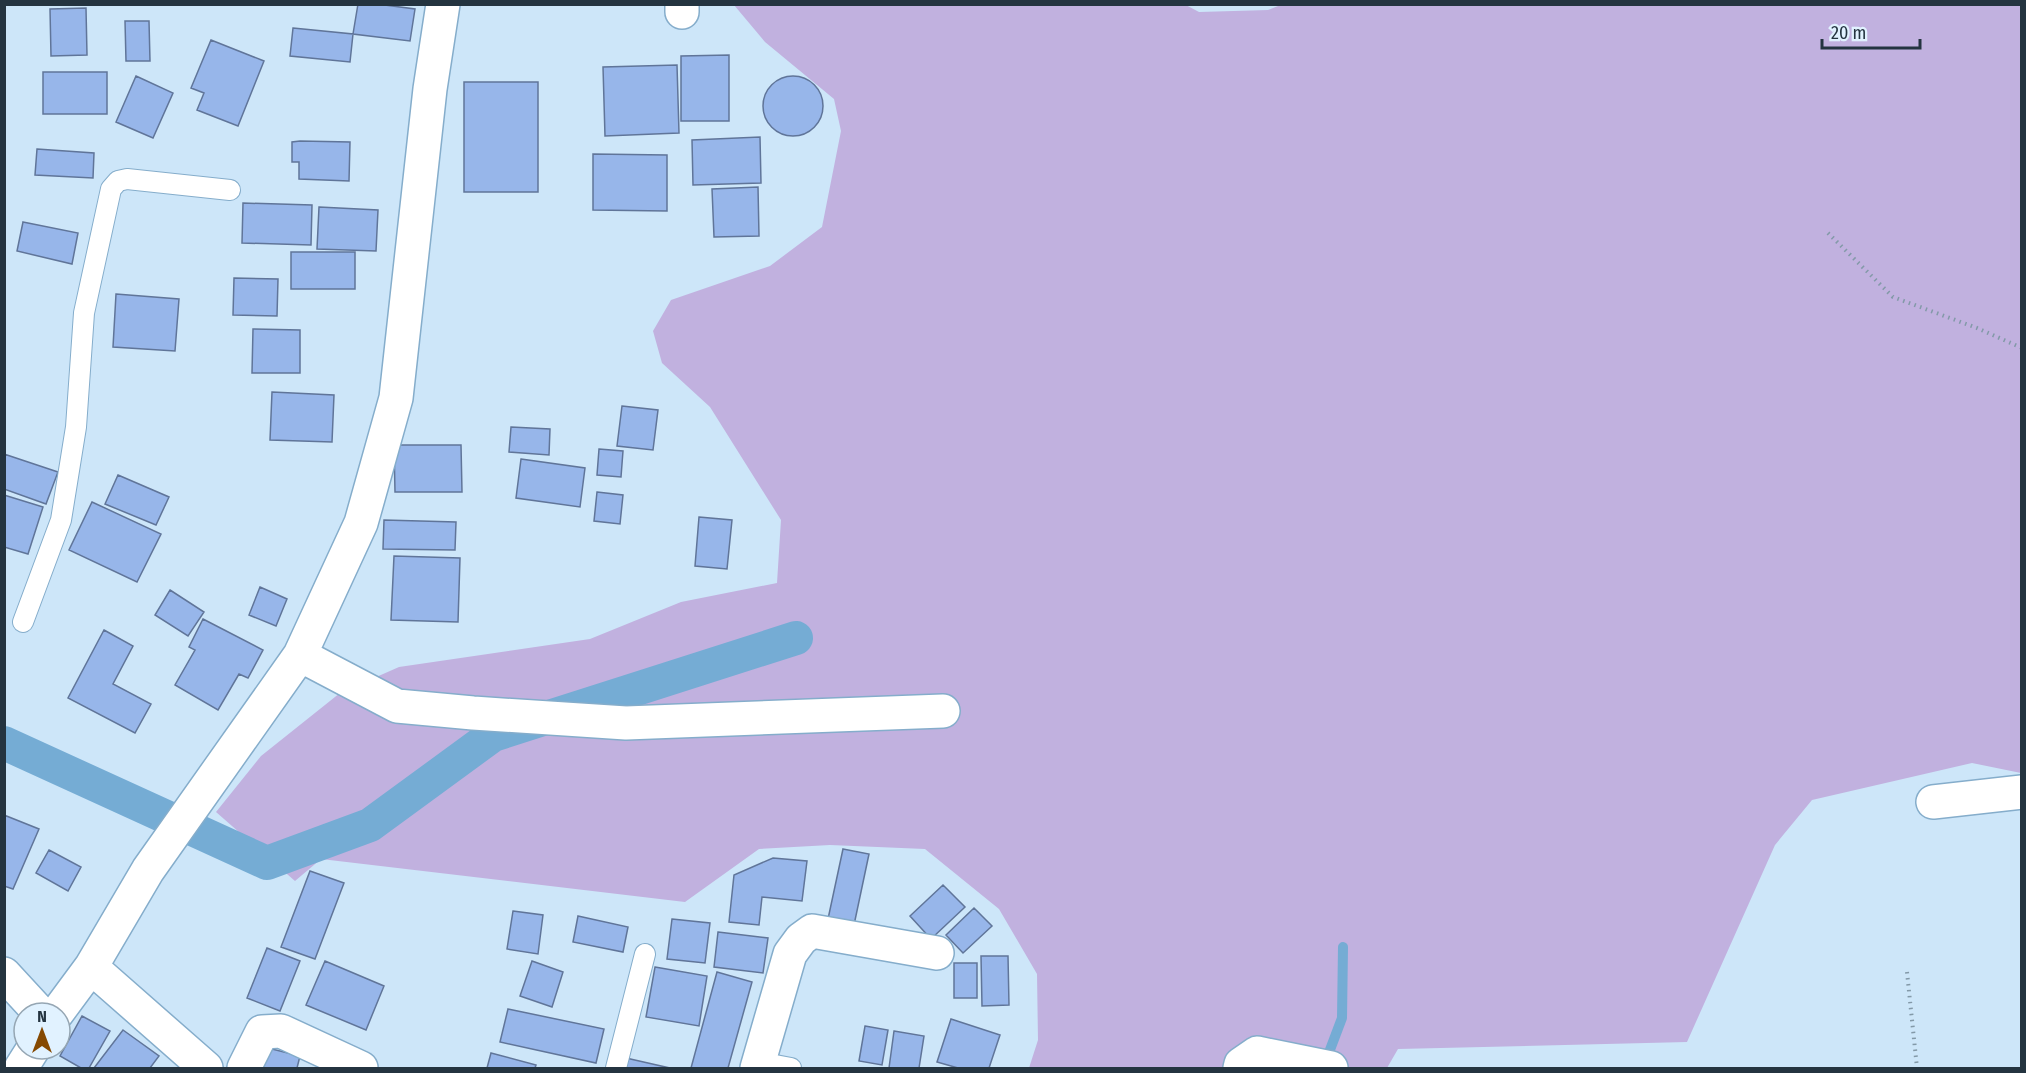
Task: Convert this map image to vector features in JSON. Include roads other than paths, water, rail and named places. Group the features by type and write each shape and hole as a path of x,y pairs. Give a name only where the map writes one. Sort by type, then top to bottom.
{"street":[{"path":"66,1001 91,967 148,870 300,655 361,523 396,398 430,89 443,4"},
{"path":"300,655 397,706 473,713 626,723 943,711"},
{"path":"1933,802 2022,792"},
{"path":"758,1065 790,954 801,939 812,931 936,953"},
{"path":"91,967 206,1068"},
{"path":"4,974 29,1001"},
{"path":"244,1068 262,1032 281,1031 361,1068"},
{"path":"1240,1068 1241,1064 1257,1053 1331,1068"}],"lane":[{"path":"23,622 61,520 76,427 84,313 111,189 118,181 127,179 230,190"},
{"path":"616,1068 645,954"},
{"path":"758,1065 791,1068"}],"waterway":[{"path":"4,743 267,863 370,825 493,735 796,638"},
{"path":"1325,1063 1342,1018 1343,947"}]}
